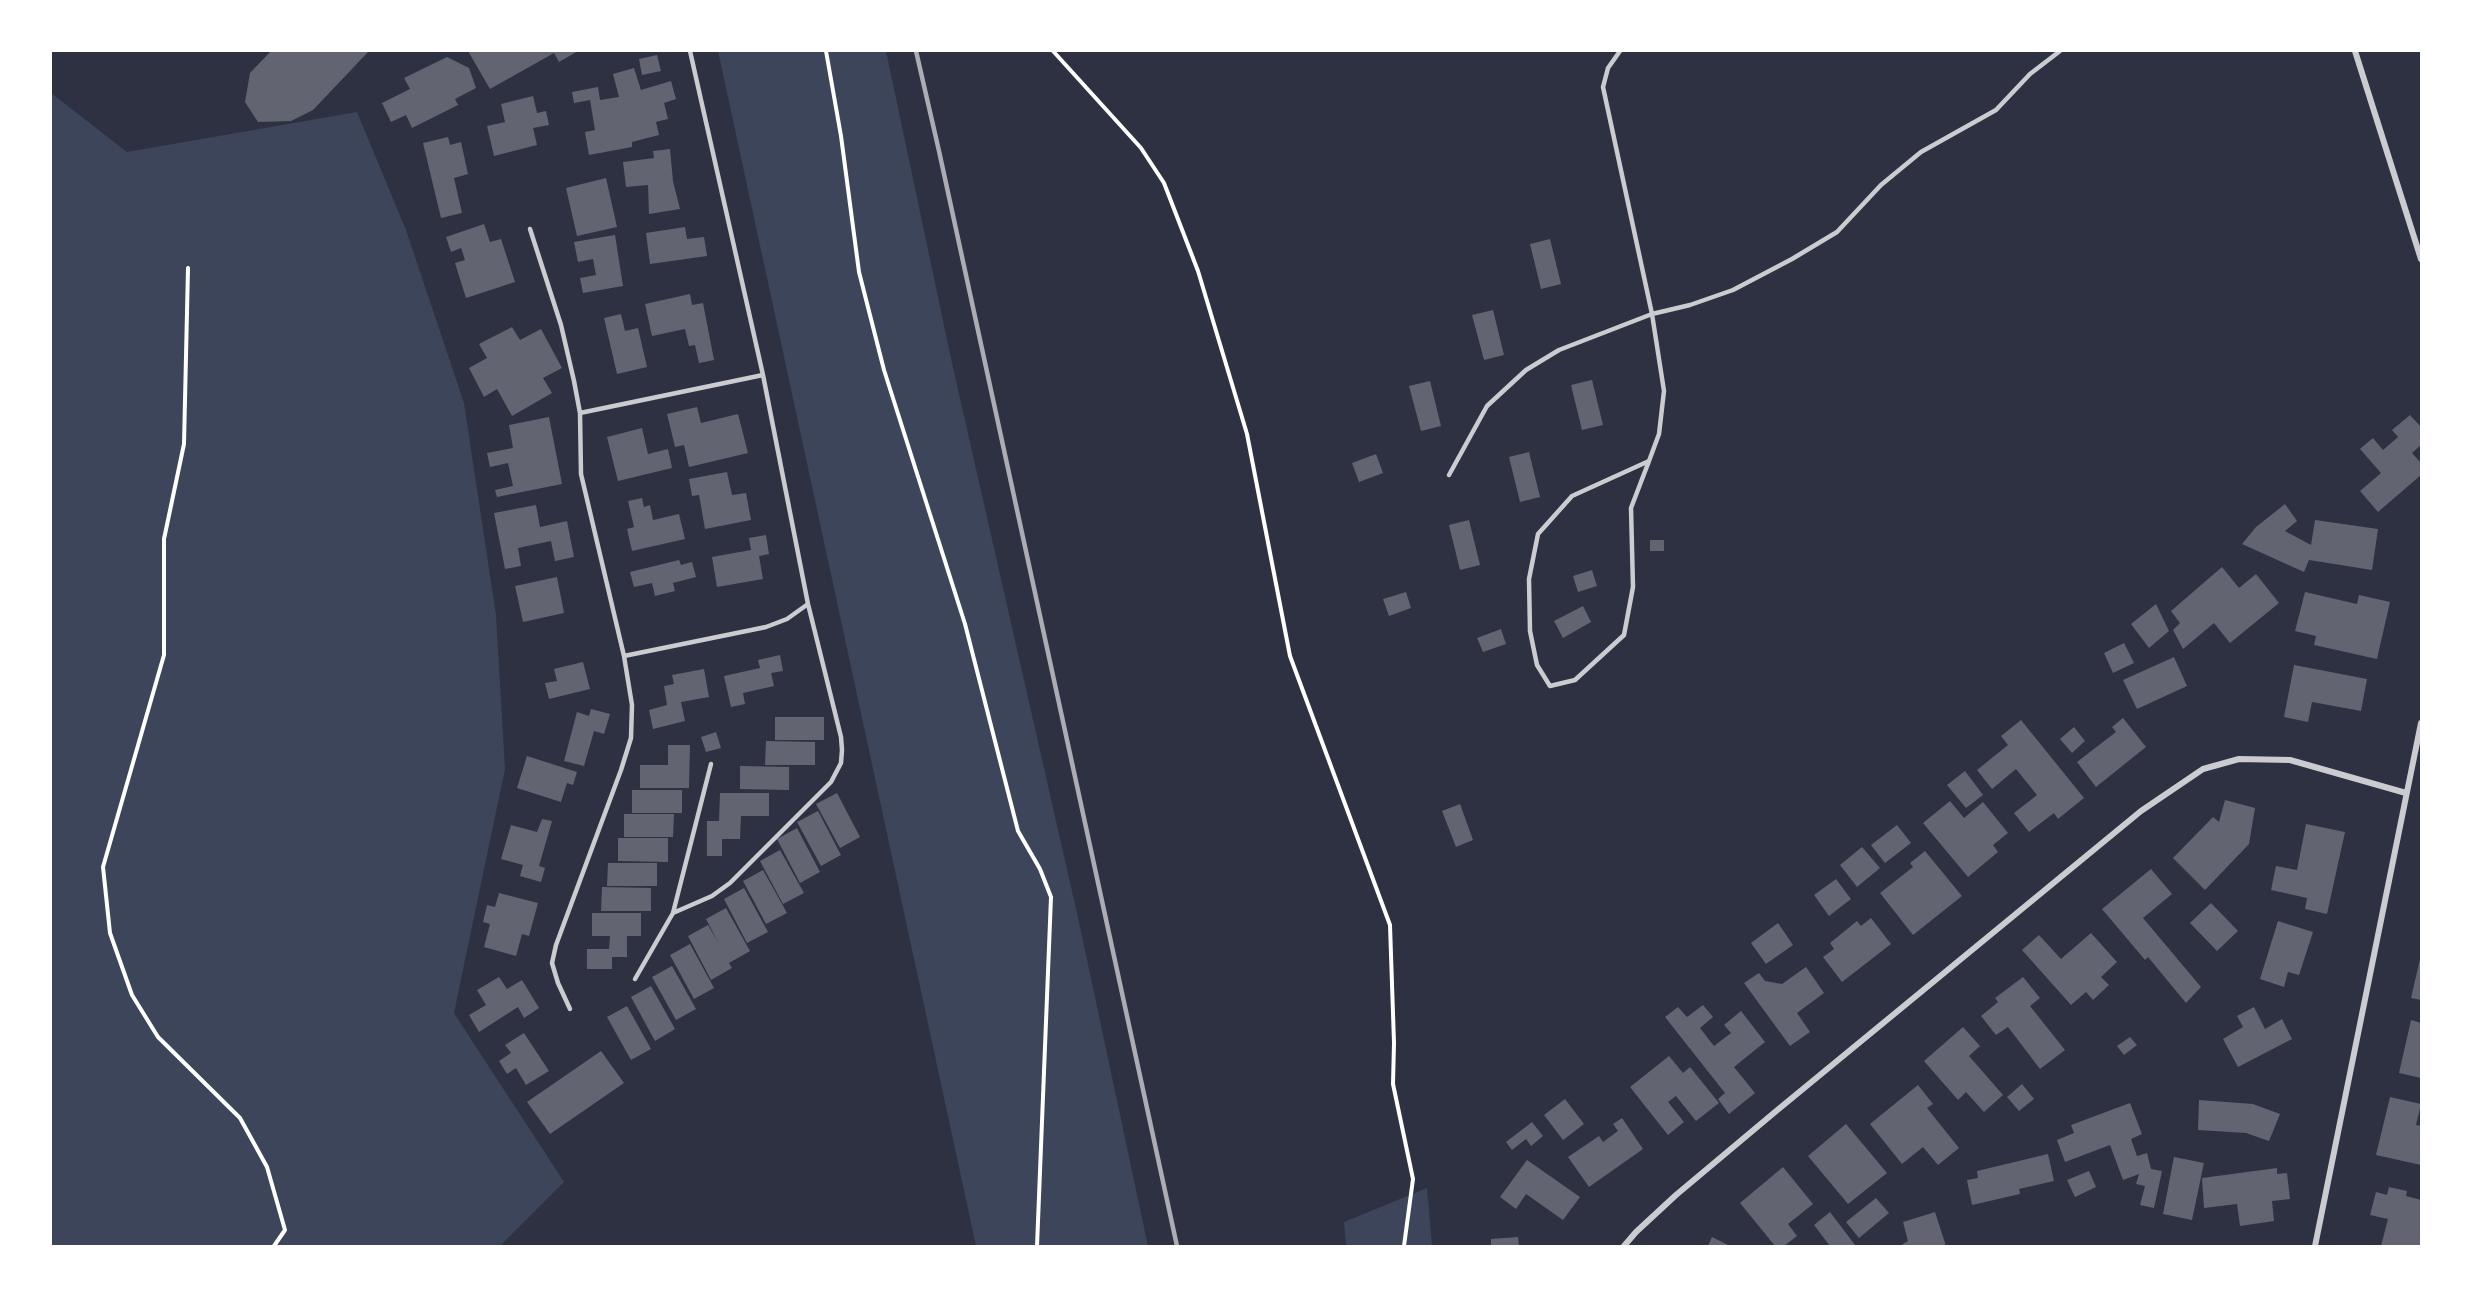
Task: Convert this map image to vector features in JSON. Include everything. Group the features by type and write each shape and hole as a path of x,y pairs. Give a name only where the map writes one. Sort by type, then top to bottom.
{"street":[{"path":"2355,51 2421,259"},
{"path":"2315,1246 2421,723"},
{"path":"1624,1246 1676,1196 1775,1112 2141,811 2203,769 2239,759 2290,760 2406,793"}],"lane":[{"path":"673,913 712,896 730,883 836,776 841,763 841,737 808,604 763,375 690,51"},
{"path":"1620,51 1608,68 1603,87 1652,314 1664,391 1659,434 1649,461 1631,508 1633,587 1624,634 1575,680 1550,686 1537,664 1530,631 1529,579 1538,534 1572,496 1649,461"},
{"path":"2049,60 2050,51"},
{"path":"1449,475 1487,406 1526,370 1559,350 1652,314 1690,305 1733,290 1792,259 1837,232 1881,185 1921,152 1996,110 2030,74 2060,51"},
{"path":"531,230 561,325 580,412 581,474 624,656 632,705 631,738 618,780 556,945 552,963 570,1010"},
{"path":"580,412 763,375"},
{"path":"624,656 766,627 787,619 808,604"},
{"path":"635,979 673,913 711,764"}],"path":[{"path":"826,51 841,136 859,273 884,370 965,624 1018,831 1040,869 1051,897 1037,1246"},
{"path":"1053,51 1141,148 1164,183 1198,271 1244,423 1290,656 1390,925 1393,1084 1413,1179 1404,1246"},
{"path":"188,268 184,444 164,539 164,655 103,867 110,933 132,995 158,1037 240,1118 267,1167 285,1230 274,1246"}],"shaded area":[{"path":"718,51 886,51 952,363 1079,922 1148,1246 976,1246"},
{"path":"51,93 127,152 357,112 406,230 464,403 496,615 505,769 454,1013 564,1182 500,1246 51,1246"},
{"path":"1427,1188 1432,1246 1346,1246 1344,1222"}],"building":[{"path":"271,51 369,51 313,110 291,121 258,122 245,102 250,73"},
{"path":"468,51 578,51 559,62 554,53 490,89"},
{"path":"657,55 661,71 642,75 639,59"},
{"path":"447,57 469,68 476,88 455,99 458,105 412,128 406,115 391,122 382,103 410,89 404,78"},
{"path":"634,68 641,90 671,81 676,99 664,103 668,119 656,122 659,135 632,142 632,147 589,155 585,132 595,130 590,100 574,103 572,92 598,87 600,100 619,97 613,74"},
{"path":"533,96 537,113 546,111 549,125 533,128 537,145 494,156 487,126 505,122 501,104"},
{"path":"448,137 450,145 461,142 468,174 454,178 462,213 441,218 423,143"},
{"path":"670,149 673,181 680,209 649,214 648,185 626,187 623,162 654,158 653,151"},
{"path":"606,178 617,227 577,236 566,188"},
{"path":"484,224 490,242 501,239 515,282 466,298 455,263 465,260 461,248 451,252 446,237"},
{"path":"685,227 687,239 704,237 707,256 650,264 646,233"},
{"path":"615,235 623,286 583,293 580,278 596,275 593,259 578,262 574,242"},
{"path":"1550,239 1561,284 1541,289 1530,244"},
{"path":"690,294 692,305 703,303 714,360 699,363 695,345 689,346 685,329 652,336 645,304"},
{"path":"1493,310 1504,355 1484,360 1472,315"},
{"path":"621,314 625,331 638,328 647,367 617,374 604,318"},
{"path":"512,327 520,340 541,329 562,368 543,378 552,393 512,416 497,389 484,397 469,368 487,358 479,344"},
{"path":"1592,380 1603,425 1582,430 1571,385"},
{"path":"1430,381 1441,426 1421,431 1409,386"},
{"path":"697,407 701,423 738,414 748,453 689,467 684,445 675,447 667,414"},
{"path":"2410,415 2421,427 2421,445 2412,453 2421,463 2421,475 2378,512 2360,491 2381,473 2360,449 2373,438 2383,450 2398,437 2392,430"},
{"path":"549,417 562,484 497,497 495,490 513,486 508,463 490,467 487,453 513,448 509,425"},
{"path":"642,428 648,454 668,449 672,468 618,481 607,437"},
{"path":"1529,452 1540,497 1520,502 1509,457"},
{"path":"1376,454 1383,473 1359,482 1352,463"},
{"path":"727,472 732,495 746,493 751,520 705,529 699,495 692,496 689,479"},
{"path":"642,498 644,507 650,505 653,520 679,514 685,539 632,551 627,529 634,527 628,501"},
{"path":"2285,504 2297,521 2285,531 2311,545 2315,520 2378,529 2372,570 2309,560 2304,572 2242,544 2256,527"},
{"path":"536,505 540,527 567,521 574,557 555,561 551,541 518,548 521,566 505,569 494,513"},
{"path":"1469,520 1480,565 1460,570 1449,525"},
{"path":"766,535 769,554 759,556 763,579 717,587 712,557 751,550 749,538"},
{"path":"1650,540 1664,540 1664,551 1650,551"},
{"path":"679,560 681,565 692,562 696,577 673,583 675,591 655,596 652,583 634,587 630,572"},
{"path":"2222,567 2239,588 2256,574 2279,603 2230,643 2214,623 2183,649 2173,630 2180,623 2171,611"},
{"path":"1592,570 1597,586 1578,592 1573,576"},
{"path":"557,577 564,613 523,622 515,586"},
{"path":"1406,592 1411,608 1389,616 1383,599"},
{"path":"2305,592 2357,604 2359,595 2390,602 2377,659 2314,645 2316,636 2295,631"},
{"path":"2156,604 2169,631 2149,648 2131,624"},
{"path":"1583,606 1591,622 1563,638 1554,621"},
{"path":"1501,629 1506,644 1483,652 1477,638"},
{"path":"2124,643 2134,663 2113,673 2104,653"},
{"path":"780,655 783,671 771,673 774,686 743,693 745,704 731,707 724,676 760,668 758,660"},
{"path":"2174,657 2187,686 2137,709 2123,680"},
{"path":"583,662 590,689 549,699 545,683 557,681 554,669"},
{"path":"2294,665 2367,679 2361,711 2312,702 2308,722 2284,717"},
{"path":"704,669 709,697 681,702 685,721 653,729 649,710 667,705 664,686 674,684 672,675"},
{"path":"591,709 610,714 604,734 594,731 584,766 564,761 577,712 589,716"},
{"path":"775,717 824,717 824,740 775,740"},
{"path":"2123,718 2146,747 2096,787 2077,762 2116,732 2112,727"},
{"path":"2021,720 2084,798 2058,819 2054,813 2029,832 2014,813 2037,795 2016,769 1992,789 1977,770 2008,745 2001,736"},
{"path":"2074,727 2085,741 2072,753 2060,739"},
{"path":"716,732 721,748 706,752 701,737"},
{"path":"766,741 815,742 815,765 765,765"},
{"path":"668,745 690,745 689,788 640,788 640,765 668,765"},
{"path":"527,756 577,772 573,785 567,783 561,802 517,788"},
{"path":"740,766 789,767 789,790 740,789"},
{"path":"1965,771 1983,795 1966,808 1947,785"},
{"path":"632,790 682,790 682,813 632,813"},
{"path":"720,793 769,793 769,816 741,816 740,839 722,839 722,856 707,856 707,821 719,821"},
{"path":"837,793 860,837 840,848 816,804"},
{"path":"2225,800 2255,808 2249,844 2205,890 2173,858 2213,817 2219,822"},
{"path":"1950,801 1964,818 1983,802 2008,833 1993,845 1998,852 1968,877 1923,823"},
{"path":"1460,804 1473,840 1456,847 1442,811"},
{"path":"818,811 841,855 821,866 797,822"},
{"path":"624,814 674,814 673,837 624,837"},
{"path":"542,819 552,821 539,866 545,868 541,882 520,876 523,865 501,859 511,825 537,832"},
{"path":"2306,824 2345,832 2327,914 2305,909 2307,898 2271,890 2276,866 2297,870"},
{"path":"1897,825 1911,843 1885,863 1871,845"},
{"path":"797,828 820,872 800,883 777,839"},
{"path":"618,838 668,838 668,862 618,861"},
{"path":"1862,847 1880,868 1857,887 1840,865"},
{"path":"780,850 804,893 783,904 760,861"},
{"path":"1925,851 1962,896 1913,935 1880,893 1913,867 1910,863"},
{"path":"608,863 657,863 657,886 607,886"},
{"path":"2151,869 2172,894 2143,918 2201,987 2186,1003 2148,957 2145,960 2102,909"},
{"path":"763,870 787,913 766,924 743,881"},
{"path":"1836,879 1851,899 1829,916 1814,895"},
{"path":"602,887 651,888 651,911 601,911"},
{"path":"744,888 768,932 747,943 724,899"},
{"path":"499,893 538,903 529,936 522,934 516,956 484,947 490,924 483,922 487,905 495,907"},
{"path":"2211,903 2238,931 2217,951 2190,923"},
{"path":"726,908 750,951 729,963 732,968 711,980 688,936 708,925 719,944 706,919"},
{"path":"592,913 641,913 641,936 627,936 627,957 612,957 612,969 587,969 587,949 609,949 610,936 592,936"},
{"path":"1871,918 1891,944 1842,982 1823,957 1834,949 1830,943 1857,921 1861,926"},
{"path":"2278,921 2313,932 2299,975 2288,972 2284,987 2260,979"},
{"path":"1778,923 1793,945 1766,964 1751,943"},
{"path":"2091,933 2117,962 2101,977 2109,985 2093,1000 2086,992 2071,1005 2022,950 2039,935 2061,959"},
{"path":"690,944 714,988 694,999 670,955"},
{"path":"2421,959 2421,1000 2411,998"},
{"path":"672,966 696,1009 676,1020 652,977"},
{"path":"1806,967 1824,993 1797,1013 1810,1032 1790,1046 1744,983 1759,973 1765,981 1782,984"},
{"path":"499,977 507,989 522,980 539,1008 524,1018 518,1007 479,1032 469,1015 486,1005 477,990"},
{"path":"2023,977 2040,998 2030,1006 2065,1050 2040,1069 2008,1027 1996,1035 1981,1016 1998,1002 1995,998"},
{"path":"651,986 675,1029 655,1041 631,997"},
{"path":"1703,1005 1713,1017 1700,1028 1714,1046 1731,1033 1724,1025 1741,1011 1765,1042 1734,1067 1755,1093 1729,1114 1718,1099 1725,1093 1665,1017 1678,1007 1687,1017"},
{"path":"627,1006 651,1049 631,1060 607,1017"},
{"path":"2254,1007 2265,1029 2282,1019 2292,1039 2238,1067 2223,1039 2243,1027 2237,1016"},
{"path":"2411,1020 2421,1023 2421,1078 2399,1073"},
{"path":"1963,1027 1980,1046 1969,1056 2003,1095 1984,1112 1966,1092 1958,1100 1924,1061"},
{"path":"524,1033 549,1071 526,1085 516,1068 507,1074 499,1061 511,1053 505,1045"},
{"path":"2130,1037 2137,1045 2124,1055 2117,1046"},
{"path":"601,1051 624,1083 550,1134 527,1102"},
{"path":"1669,1056 1683,1073 1690,1067 1719,1103 1696,1121 1676,1096 1668,1102 1684,1122 1668,1135 1630,1087"},
{"path":"2022,1084 2034,1099 2019,1111 2007,1097"},
{"path":"1918,1085 1933,1104 1927,1108 1959,1148 1938,1165 1923,1147 1902,1164 1870,1124"},
{"path":"2390,1097 2421,1104 2416,1125 2421,1126 2421,1165 2376,1155"},
{"path":"1565,1099 1584,1124 1563,1140 1544,1115"},
{"path":"2199,1100 2253,1104 2280,1114 2269,1141 2246,1133 2198,1130"},
{"path":"2130,1103 2142,1134 2131,1139 2137,1156 2147,1153 2151,1169 2162,1171 2154,1208 2140,1205 2145,1186 2136,1184 2139,1174 2123,1180 2110,1145 2065,1162 2057,1140 2074,1133 2071,1125"},
{"path":"1622,1118 1643,1149 1589,1187 1568,1157 1599,1136 1603,1142 1618,1131 1613,1124"},
{"path":"1532,1122 1543,1136 1531,1146 1526,1139 1512,1150 1506,1142"},
{"path":"1846,1124 1887,1173 1848,1204 1808,1156"},
{"path":"2048,1154 2054,1181 2019,1189 2020,1194 1972,1205 1967,1180 1978,1178 1977,1171"},
{"path":"2174,1157 2204,1163 2192,1220 2163,1214"},
{"path":"1527,1160 1580,1197 1563,1220 1526,1194 1516,1209 1500,1197"},
{"path":"1783,1167 1813,1204 1788,1224 1797,1236 1784,1246 1775,1246 1740,1203"},
{"path":"2277,1168 2277,1174 2287,1173 2290,1199 2272,1201 2274,1221 2240,1226 2237,1204 2204,1208 2202,1178"},
{"path":"2089,1171 2096,1187 2075,1197 2067,1180"},
{"path":"2389,1187 2407,1191 2406,1196 2421,1200 2421,1246 2381,1246 2388,1219 2370,1215 2376,1192 2387,1195"},
{"path":"1876,1198 1889,1213 1859,1238 1846,1222"},
{"path":"1830,1212 1855,1245 1830,1246 1814,1225"},
{"path":"1935,1212 1946,1246 1900,1246 1908,1241 1903,1222"},
{"path":"1518,1237 1519,1246 1491,1246 1491,1239"},
{"path":"1712,1237 1730,1246 1708,1246"}],"railway":[{"path":"916,51 1177,1246"}]}
